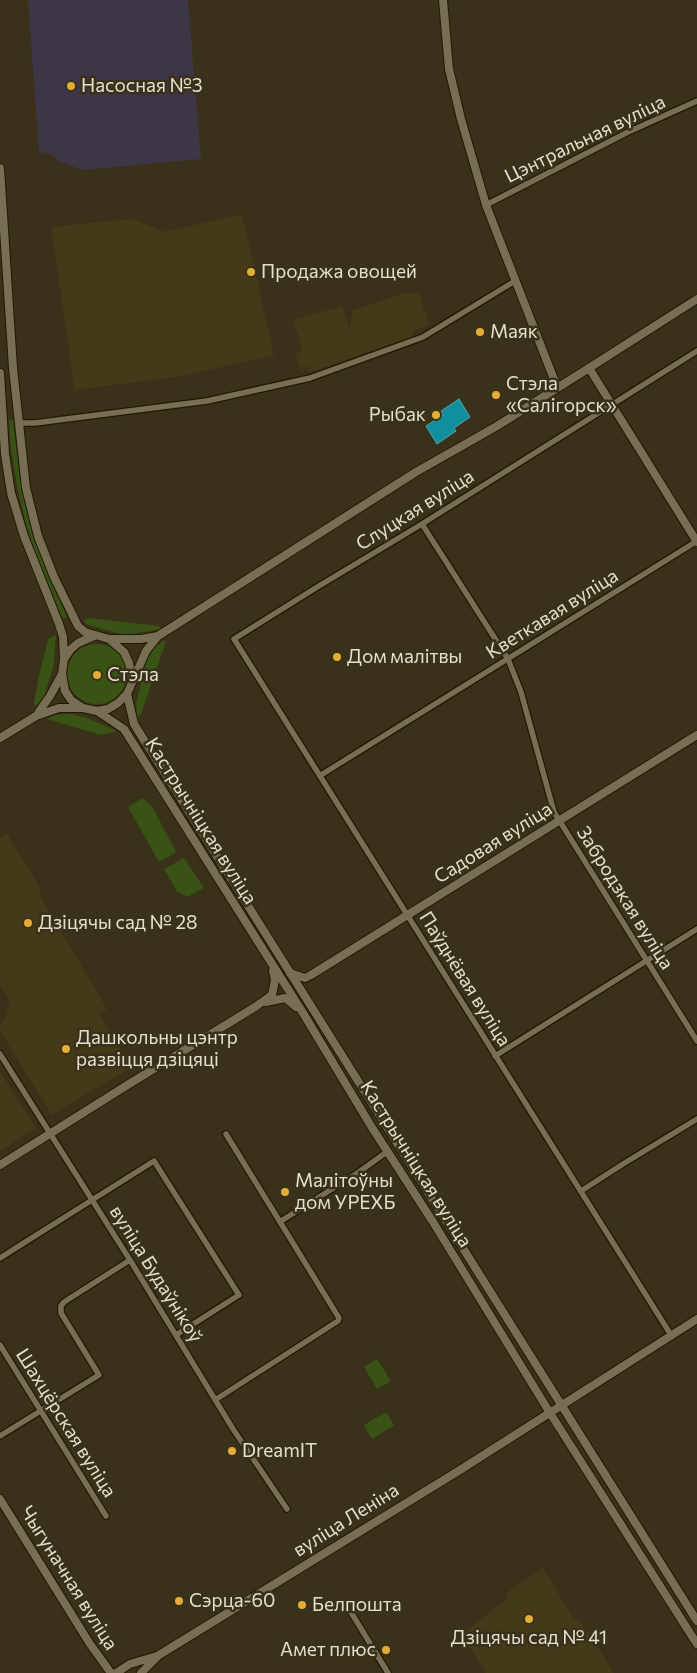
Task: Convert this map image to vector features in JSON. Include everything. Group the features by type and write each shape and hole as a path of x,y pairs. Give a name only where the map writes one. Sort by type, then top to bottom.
{"main road":[{"path":"443,0 449,69 460,120 486,205 557,387"},
{"path":"0,168 18,424 26,488 38,536 54,577 78,626 85,632 109,639 141,639 158,636"},
{"path":"0,738 36,716 59,708 83,708 97,711 108,709 118,703 127,694 132,678 146,651 158,636 416,472 497,426 697,299"},
{"path":"589,368 697,541"},
{"path":"0,373 5,454 11,493 24,536 60,624 63,637 64,659 62,674 65,691 71,700 83,708"},
{"path":"64,659 78,643 94,636"},
{"path":"109,639 124,652 129,663 132,678"},
{"path":"36,716 62,674"},
{"name":"Кастрычніцкая вуліца","path":"127,694 134,724 697,1621"},
{"name":"Кастрычніцкая вуліца","path":"97,711 124,730 303,1013 550,1413 697,1644"},
{"name":"Садовая вуліца","path":"305,978 697,735"},
{"path":"0,1165 272,995 275,980 271,964"},
{"path":"290,973 305,978 303,994"},
{"path":"255,1007 275,999 285,998 303,1013"},
{"name":"вуліца Леніна","path":"141,1673 159,1655 550,1413 697,1319"},
{"name":"Чыгуначная вуліца","path":"0,1499 90,1644 111,1673"},
{"name":"вуліца Леніна","path":"116,1673 130,1664 159,1655"}],"street":[{"name":"Цэнтральная вуліца","path":"486,205 628,132 697,101"},
{"path":"18,424 207,401 310,378 423,338 515,281"},
{"name":"Слуцкая вуліца","path":"234,639 314,588 422,524 697,351"},
{"name":"Забродзкая вуліца","path":"422,524 508,660 521,692 554,812 697,1041"},
{"name":"Кветкавая вуліца","path":"321,775 697,541"},
{"name":"Паўднёвая вуліца","path":"234,639 671,1335"},
{"path":"496,1056 697,929"},
{"name":"вуліца Будаўнікоў","path":"0,1054 130,1260 215,1400 287,1509"},
{"path":"581,1191 697,1119"},
{"path":"215,1400 338,1321 339,1318 226,1134"},
{"path":"281,1221 359,1172 388,1151"},
{"path":"0,1258 154,1161 240,1295 176,1335"},
{"path":"0,1436 99,1375 61,1313 62,1304 130,1260"},
{"name":"Шахцёрская вуліца","path":"0,1345 106,1516"},
{"path":"346,1604 388,1673"}],"shaded area":[{"path":"28,0 188,0 201,159 83,170 57,161 56,157 46,152 42,154 39,152"},
{"path":"242,214 274,355 182,376 75,390 51,227 132,219 165,232"},
{"path":"403,293 419,294 429,325 414,330 412,337 357,356 309,372 307,366 300,369 295,354 303,351 293,320 342,306 350,332 352,311"},
{"name":"Дашкольны цэнтр развіцця дзіцяці","path":"7,834 41,889 40,896 107,1009 99,1014 131,1067 52,1115 0,1031 0,1024 5,1020 10,1001 0,985 0,838"},
{"path":"0,1071 36,1128 0,1151"},
{"name":"Дзіцячы сад № 41","path":"543,1568 572,1616 581,1622 614,1673 486,1673 461,1635 507,1599 505,1594"}],"green space":[{"path":"9,420 13,420 20,478 27,509 44,565 67,617 63,619 36,558 25,520 17,486"},
{"path":"88,618 159,626 161,629 120,634 86,624 83,620"},
{"path":"56,635 53,668 43,700 35,706 38,681 48,639"},
{"path":"163,641 166,641 141,714 137,718 136,704 146,661 154,648"},
{"path":"97,644 109,646 122,657 127,674 125,686 114,699 97,704 85,702 72,691 67,674 69,662 80,649"},
{"path":"72,714 87,718 117,731 101,735 47,719 55,715"},
{"path":"143,798 153,808 176,852 159,862 128,807"},
{"path":"184,858 204,888 187,897 177,891 164,869"},
{"path":"377,1359 391,1381 377,1389 364,1367"},
{"path":"386,1412 394,1425 372,1439 364,1425"}],"water":[{"path":"459,399 470,417 454,428 456,431 437,444 426,426 443,415 441,411"}],"place":[{"name":"Насосная №3","path":"71,86"},
{"name":"Продажа овощей","path":"251,272"},
{"name":"Маяк","path":"480,332"},
{"name":"Стэла «Салігорск»","path":"496,395"},
{"name":"Рыбак","path":"436,415"},
{"name":"Дом малітвы","path":"337,657"},
{"name":"Стэла","path":"97,675"},
{"name":"Дзіцячы сад № 28","path":"28,923"},
{"name":"Дашкольны цэнтр развіцця дзіцяці","path":"66,1049"},
{"name":"Малітоўны дом УРЕХБ","path":"285,1192"},
{"name":"DreamIT","path":"232,1451"},
{"name":"Сэрца-60","path":"179,1601"},
{"name":"Белпошта","path":"302,1605"},
{"name":"Дзіцячы сад № 41","path":"529,1619"},
{"name":"Амет плюс","path":"386,1650"}]}
